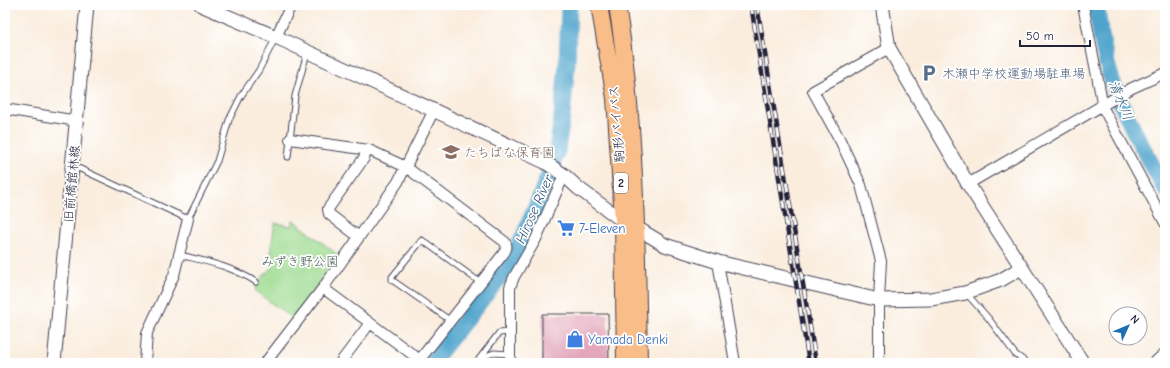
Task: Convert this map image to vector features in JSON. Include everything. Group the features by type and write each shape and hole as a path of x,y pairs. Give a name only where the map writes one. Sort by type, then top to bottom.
{"main road":[{"name":"駒形バイパス","path":"599,5 615,98 630,224 639,363"},
{"name":"駒形バイパス","path":"617,5 622,31 629,101 630,224 625,363"}],"street":[{"name":"旧前橋館林線","path":"54,363 87,5"},
{"path":"201,5 276,37 545,162 630,224 665,245 718,262 879,300 931,299 965,293 1001,280 1021,268"},
{"path":"276,37 291,5"},
{"path":"882,5 889,48 968,184 1080,362"},
{"path":"1083,5 1102,96 1102,106 1165,223"},
{"path":"880,363 879,300 881,261 861,185 840,140 813,91 889,48"},
{"path":"968,184 1132,88 1165,73"},
{"path":"5,109 77,121"},
{"path":"265,363 323,288 383,204 406,167 434,110"},
{"path":"290,139 366,150 406,167 507,245 506,249 481,283 418,362 370,323 323,288"},
{"path":"359,237 329,214 328,209 364,158 366,150"},
{"path":"510,358 510,287 514,277 536,239 561,173"},
{"path":"145,363 147,333 174,275 188,219"},
{"path":"718,262 735,363"},
{"path":"340,363 370,323"},
{"path":"1154,363 1165,353"}],"lane":[{"path":"73,166 188,219 217,161 229,120 241,96 259,70 276,37"},
{"path":"288,158 295,96 307,52"},
{"path":"451,321 392,280 392,277 422,240 481,283"},
{"path":"180,255 230,268 256,282"},
{"path":"965,293 989,320 1015,354 1027,363"},
{"path":"476,363 499,333 510,332"},
{"path":"481,357 494,353 510,358"}],"green space":[{"name":"みずき野公園","path":"293,220 338,255 293,319 255,291 257,283 271,268 271,248 275,223 291,226"}],"building":[{"name":"Yamada Denki","path":"542,314 608,314 609,363 542,363"}],"waterway":[{"name":"Hirose River","path":"431,363 509,265 524,236 549,175 557,150 562,117 567,64 569,5"},
{"name":"清水川","path":"1096,5 1105,57 1115,89 1135,133 1165,189"}],"railway":[{"path":"751,5 809,363"},
{"path":"757,5 816,363"}],"place":[{"name":"木瀬中学校運動場駐車場","path":"929,73"},
{"name":"たちばな保育園","path":"451,152"},
{"name":"7-Eleven","path":"566,228"},
{"name":"Yamada Denki","path":"575,339"}]}
